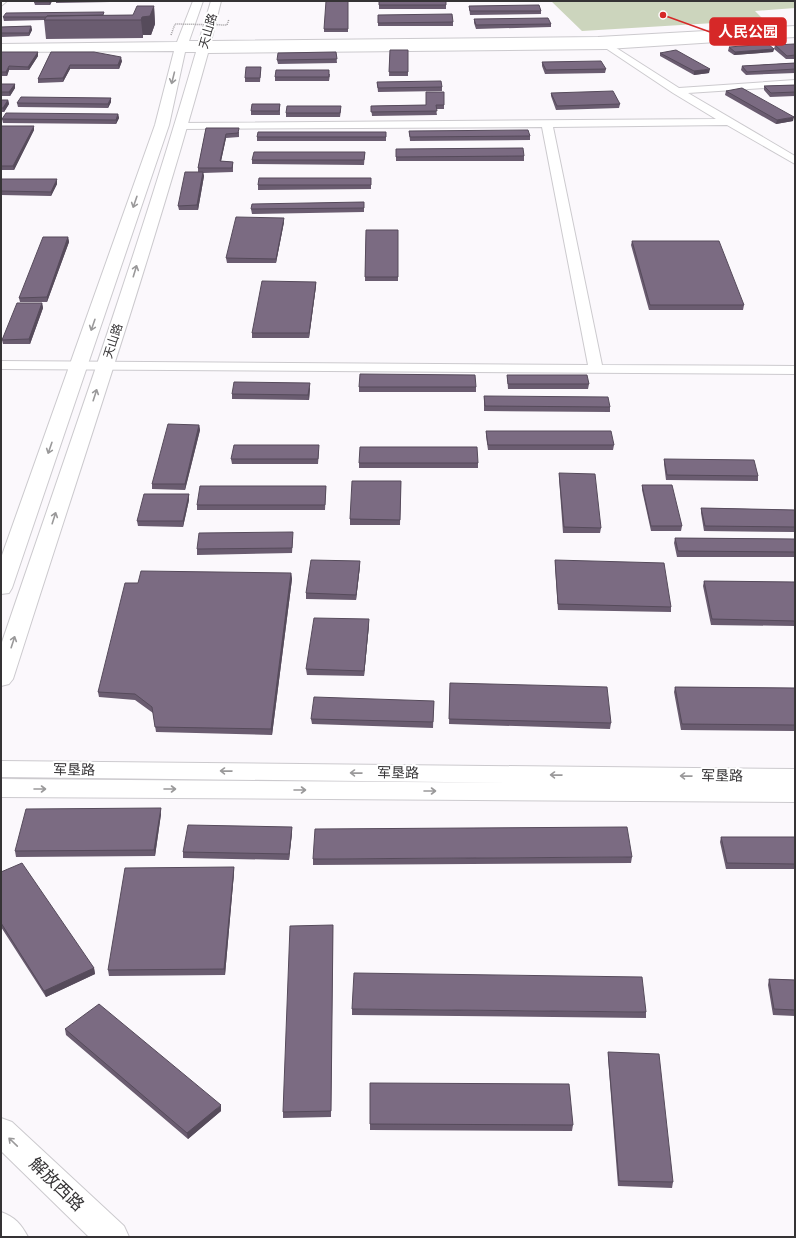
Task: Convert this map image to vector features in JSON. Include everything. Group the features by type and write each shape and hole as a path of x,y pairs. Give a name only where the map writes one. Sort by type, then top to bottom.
{"main road":[{"name":"天山路","path":"1,588 162,125 178,43 198,1"},
{"name":"天山路","path":"1,679 105,364 180,126 216,1"},
{"path":"203,47 598,41 795,28"},
{"path":"1,48 153,47 178,43 203,47 607,45 795,34"},
{"name":"军垦路","path":"1,769 795,777"},
{"name":"军垦路","path":"1,788 795,793"},
{"name":"解放西路","path":"1,1131 112,1237"},
{"path":"1,1227 11,1237"}],"street":[{"path":"607,45 727,122 795,161"},
{"path":"677,91 795,83"},
{"path":"180,126 727,122"},
{"path":"547,124 596,370"},
{"path":"775,149 795,147"},
{"path":"1,365 105,364 596,370 795,370"}],"path":[{"path":"178,43 175,24 227,25 229,19"}],"green space":[{"path":"551,1 795,1 795,8 755,11 764,20 582,31"}],"building":[{"path":"35,1 50,1 34,2"},
{"path":"326,1 348,1 348,29 324,29"},
{"path":"379,1 446,1 446,5 379,5"},
{"path":"539,5 541,11 470,11 469,6"},
{"path":"137,6 154,6 150,16 142,17 141,20 44,20 47,16 133,15"},
{"path":"104,12 103,15 3,17 6,13"},
{"path":"452,14 453,22 378,23 378,15"},
{"path":"548,18 551,24 476,25 474,19"},
{"path":"31,26 29,33 1,33 1,27"},
{"path":"768,44 774,49 735,52 729,47"},
{"path":"794,44 795,55 787,56 775,45"},
{"path":"390,50 408,50 408,72 389,72"},
{"path":"676,50 710,69 694,71 660,53"},
{"path":"1,52 38,52 28,67 9,66 6,72 1,72"},
{"path":"51,52 94,52 121,57 118,65 70,65 63,78 38,79"},
{"path":"336,52 337,59 277,60 278,53"},
{"path":"601,61 606,69 546,70 542,62"},
{"path":"795,63 795,69 747,72 742,66"},
{"path":"246,67 261,67 260,78 245,78"},
{"path":"276,70 329,70 329,77 275,77"},
{"path":"441,81 442,87 378,88 377,82"},
{"path":"1,84 15,84 9,92 1,92"},
{"path":"795,85 795,92 771,93 764,86"},
{"path":"742,88 794,117 777,120 726,91"},
{"path":"613,91 620,104 557,106 551,93"},
{"path":"426,92 444,92 444,105 436,105 437,111 371,112 371,106 426,105"},
{"path":"21,97 111,98 108,104 17,103"},
{"path":"1,100 8,100 3,108 1,108"},
{"path":"252,104 280,104 279,111 251,111"},
{"path":"287,106 341,106 340,113 286,113"},
{"path":"6,113 118,114 116,120 2,119"},
{"path":"1,126 34,126 13,166 1,166"},
{"path":"206,128 239,128 238,133 226,134 220,161 233,162 232,168 198,168"},
{"path":"528,130 530,136 410,137 409,131"},
{"path":"258,132 386,132 386,137 257,137"},
{"path":"523,148 524,156 396,157 396,149"},
{"path":"254,152 365,152 364,160 252,160"},
{"path":"185,172 203,172 197,205 178,206"},
{"path":"259,178 371,178 371,185 258,185"},
{"path":"1,179 57,179 51,192 1,191"},
{"path":"364,202 364,208 251,209 252,204"},
{"path":"236,217 284,218 276,259 226,258"},
{"path":"366,230 398,230 398,277 365,277"},
{"path":"43,237 68,237 47,297 19,298"},
{"path":"632,241 719,241 744,305 650,305"},
{"path":"262,281 316,282 309,333 252,333"},
{"path":"17,303 42,303 29,339 2,340"},
{"path":"360,374 475,375 476,387 359,387"},
{"path":"507,375 587,375 589,384 508,384"},
{"path":"234,382 310,383 308,395 232,394"},
{"path":"484,396 608,397 610,407 485,406"},
{"path":"168,424 199,425 185,484 152,484"},
{"path":"486,431 611,431 614,445 488,445"},
{"path":"234,445 319,445 318,459 231,459"},
{"path":"360,447 477,447 478,463 359,463"},
{"path":"664,459 754,460 758,476 667,475"},
{"path":"559,473 595,474 601,528 564,527"},
{"path":"352,481 401,481 400,520 350,519"},
{"path":"642,485 672,485 682,526 651,526"},
{"path":"200,486 326,486 325,505 197,505"},
{"path":"144,494 189,494 183,521 137,521"},
{"path":"701,508 795,510 795,527 705,526"},
{"path":"293,532 292,548 197,549 199,533"},
{"path":"675,538 795,539 795,552 678,551"},
{"path":"311,560 360,561 356,595 306,593"},
{"path":"555,560 664,563 671,607 558,604"},
{"path":"141,571 291,573 271,729 155,727 152,707 135,694 98,692 125,583 138,583"},
{"path":"704,581 795,582 795,621 712,619"},
{"path":"314,618 369,619 364,671 306,669"},
{"path":"450,683 607,687 611,723 449,719"},
{"path":"675,687 795,688 795,725 682,724"},
{"path":"314,697 434,701 433,722 311,719"},
{"path":"161,808 154,850 15,851 26,809"},
{"path":"188,825 292,827 289,854 183,852"},
{"path":"627,827 632,857 313,859 315,829"},
{"path":"721,837 795,837 795,864 727,863"},
{"path":"22,863 94,968 44,991 1,923 1,872"},
{"path":"234,867 224,969 108,970 125,868"},
{"path":"333,925 331,1111 283,1112 290,926"},
{"path":"354,973 642,977 646,1012 352,1009"},
{"path":"769,979 795,980 795,1010 774,1009"},
{"path":"99,1004 221,1105 187,1133 65,1029"},
{"path":"608,1052 659,1054 673,1182 619,1181"},
{"path":"370,1083 569,1084 573,1125 370,1124"}],"place":[{"name":"人民公园","path":"663,15"}]}
